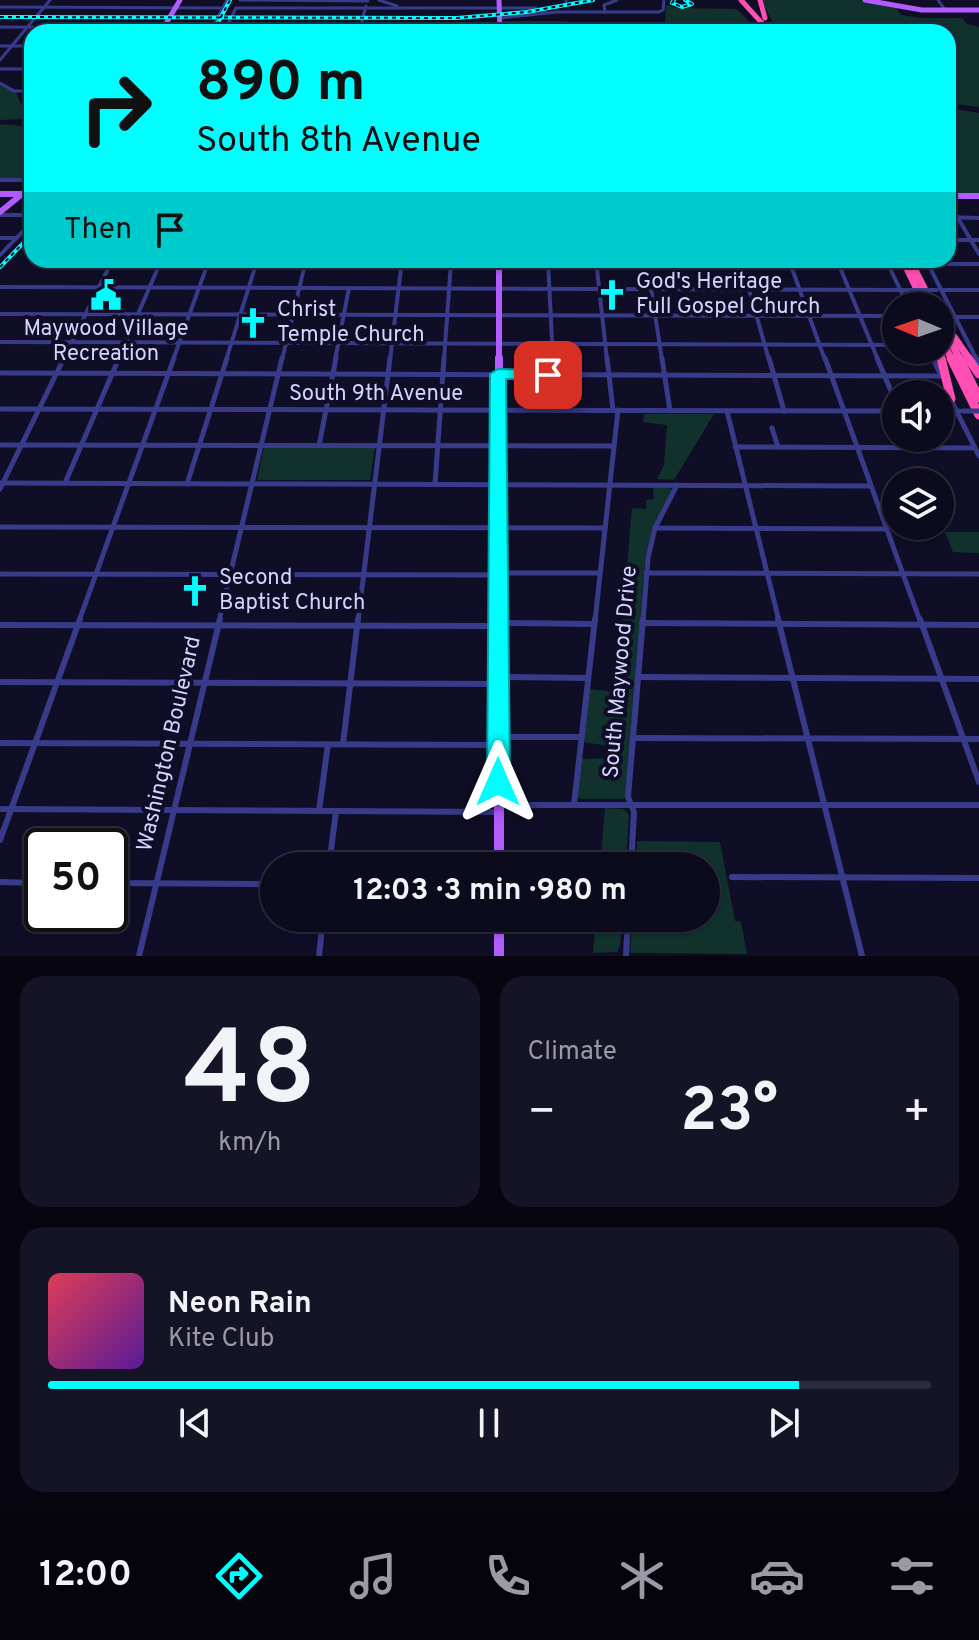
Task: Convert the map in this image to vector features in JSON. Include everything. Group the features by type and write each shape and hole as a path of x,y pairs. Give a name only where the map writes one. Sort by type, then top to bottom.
{"highway":[{"path":"760,0 768,24"},
{"path":"743,1 765,18"},
{"path":"743,1 765,24"},
{"path":"906,268 918,292"},
{"path":"916,268 926,292"},
{"path":"954,340 979,374"},
{"path":"954,349 979,398"},
{"path":"954,364 979,413"}],"main road":[{"path":"166,24 180,0"},
{"path":"865,0 945,10 979,10"},
{"path":"500,3 500,24"},
{"path":"0,194 22,194"},
{"path":"0,214 22,194"},
{"path":"956,197 979,196"},
{"path":"499,268 499,852"},
{"path":"499,932 499,956"}],"street":[{"path":"30,24 50,0"},
{"path":"214,24 227,0"},
{"path":"228,24 240,0 368,0 361,24"},
{"path":"304,8 307,0"},
{"path":"379,0 424,8"},
{"path":"435,8 436,0"},
{"path":"236,8 435,8 500,3 535,8 533,0"},
{"path":"605,12 604,5 617,0"},
{"path":"500,18 557,12 661,12 664,0"},
{"path":"938,0 945,10"},
{"path":"0,7 222,8"},
{"path":"0,27 24,27"},
{"path":"0,60 24,31"},
{"path":"0,46 24,46"},
{"path":"0,69 24,69"},
{"path":"0,83 15,91 24,91"},
{"path":"0,180 24,182"},
{"path":"0,214 24,215"},
{"path":"956,214 979,254"},
{"path":"958,218 979,218"},
{"path":"0,255 24,230"},
{"path":"0,238 16,238"},
{"path":"956,240 979,240"},
{"path":"956,263 979,264"},
{"path":"108,268 1,485 871,486"},
{"path":"65,484 158,268"},
{"path":"0,840 206,268"},
{"path":"187,484 255,268"},
{"name":"Washington Boulevard","path":"139,956 304,268"},
{"path":"343,744 401,268"},
{"path":"435,484 450,268"},
{"path":"548,268 555,410"},
{"path":"574,805 616,410 597,268"},
{"path":"743,268 784,411"},
{"path":"791,268 882,518"},
{"path":"840,268 887,380"},
{"path":"889,268 902,290"},
{"path":"930,268 979,363"},
{"path":"0,287 979,290"},
{"path":"319,446 349,288"},
{"path":"651,288 670,411"},
{"path":"0,314 882,316"},
{"path":"955,317 979,317"},
{"path":"0,342 882,345"},
{"path":"971,346 979,346"},
{"path":"935,364 943,380"},
{"path":"0,373 941,376"},
{"path":"954,403 979,456"},
{"name":"South 9th Avenue","path":"0,409 882,411"},
{"path":"727,411 862,956"},
{"path":"954,411 979,413"},
{"path":"772,428 778,447"},
{"path":"0,445 614,446"},
{"path":"735,447 975,448"},
{"name":"South Maywood Drive","path":"632,852 634,812 628,797 646,573 655,528 677,485"},
{"path":"0,527 604,528"},
{"path":"655,528 882,529"},
{"path":"890,540 979,782"},
{"path":"0,574 599,573"},
{"path":"646,573 979,574"},
{"path":"642,623 979,625"},
{"path":"0,625 593,624"},
{"path":"638,677 979,679"},
{"path":"0,682 350,684 588,678"},
{"path":"0,743 343,744 581,737"},
{"path":"634,738 979,739"},
{"path":"319,811 328,744"},
{"path":"0,809 336,811 574,805 979,805"},
{"path":"331,852 336,811"},
{"path":"732,877 979,878"},
{"path":"0,882 24,883"},
{"path":"128,883 260,884"},
{"path":"319,956 322,932"},
{"path":"626,956 627,932"}],"green space":[{"path":"666,0 666,5 676,8 736,9 752,24 646,23 665,23"},
{"path":"761,0 859,0 895,6 901,15 962,18 967,24 979,27 979,107 956,104 956,24 774,24"},
{"path":"503,21 567,21 568,24 504,24"},
{"path":"0,85 16,92 24,105 24,120 0,120"},
{"path":"956,109 979,113 979,195 956,194"},
{"path":"0,124 23,126 24,179 0,179"},
{"path":"644,414 714,414 674,480 657,479 664,465 667,425 643,422"},
{"path":"264,447 375,447 370,480 257,480"},
{"path":"653,487 672,490 653,529 645,559 627,795 624,799 581,799 577,797 581,759 608,758 609,746 583,742 589,689 616,692 632,508 646,509 646,500 654,499"},
{"path":"954,532 979,532 979,553 953,552 948,540 954,540"},
{"path":"605,808 623,809 629,814 627,852 601,852"},
{"path":"637,841 720,842 735,921 741,921 747,954 630,953 631,932 720,932 720,852 637,852"},
{"path":"595,932 621,932 617,952 593,953"}],"railway":[{"path":"221,17 230,0"},
{"path":"221,17 457,18 527,12 593,0"},
{"path":"674,0 672,3 682,7 692,4 685,0"},
{"path":"0,17 221,17"},
{"path":"217,24 221,17"},
{"path":"0,267 24,242"}],"place":[{"name":"Maywood Village Recreation","path":"106,295"},
{"name":"God's Heritage Full Gospel Church","path":"612,295"},
{"name":"Christ Temple Church","path":"253,323"},
{"name":"Second Baptist Church","path":"195,591"}],"route":[{"path":"498,782 498,374 548,375"}]}
